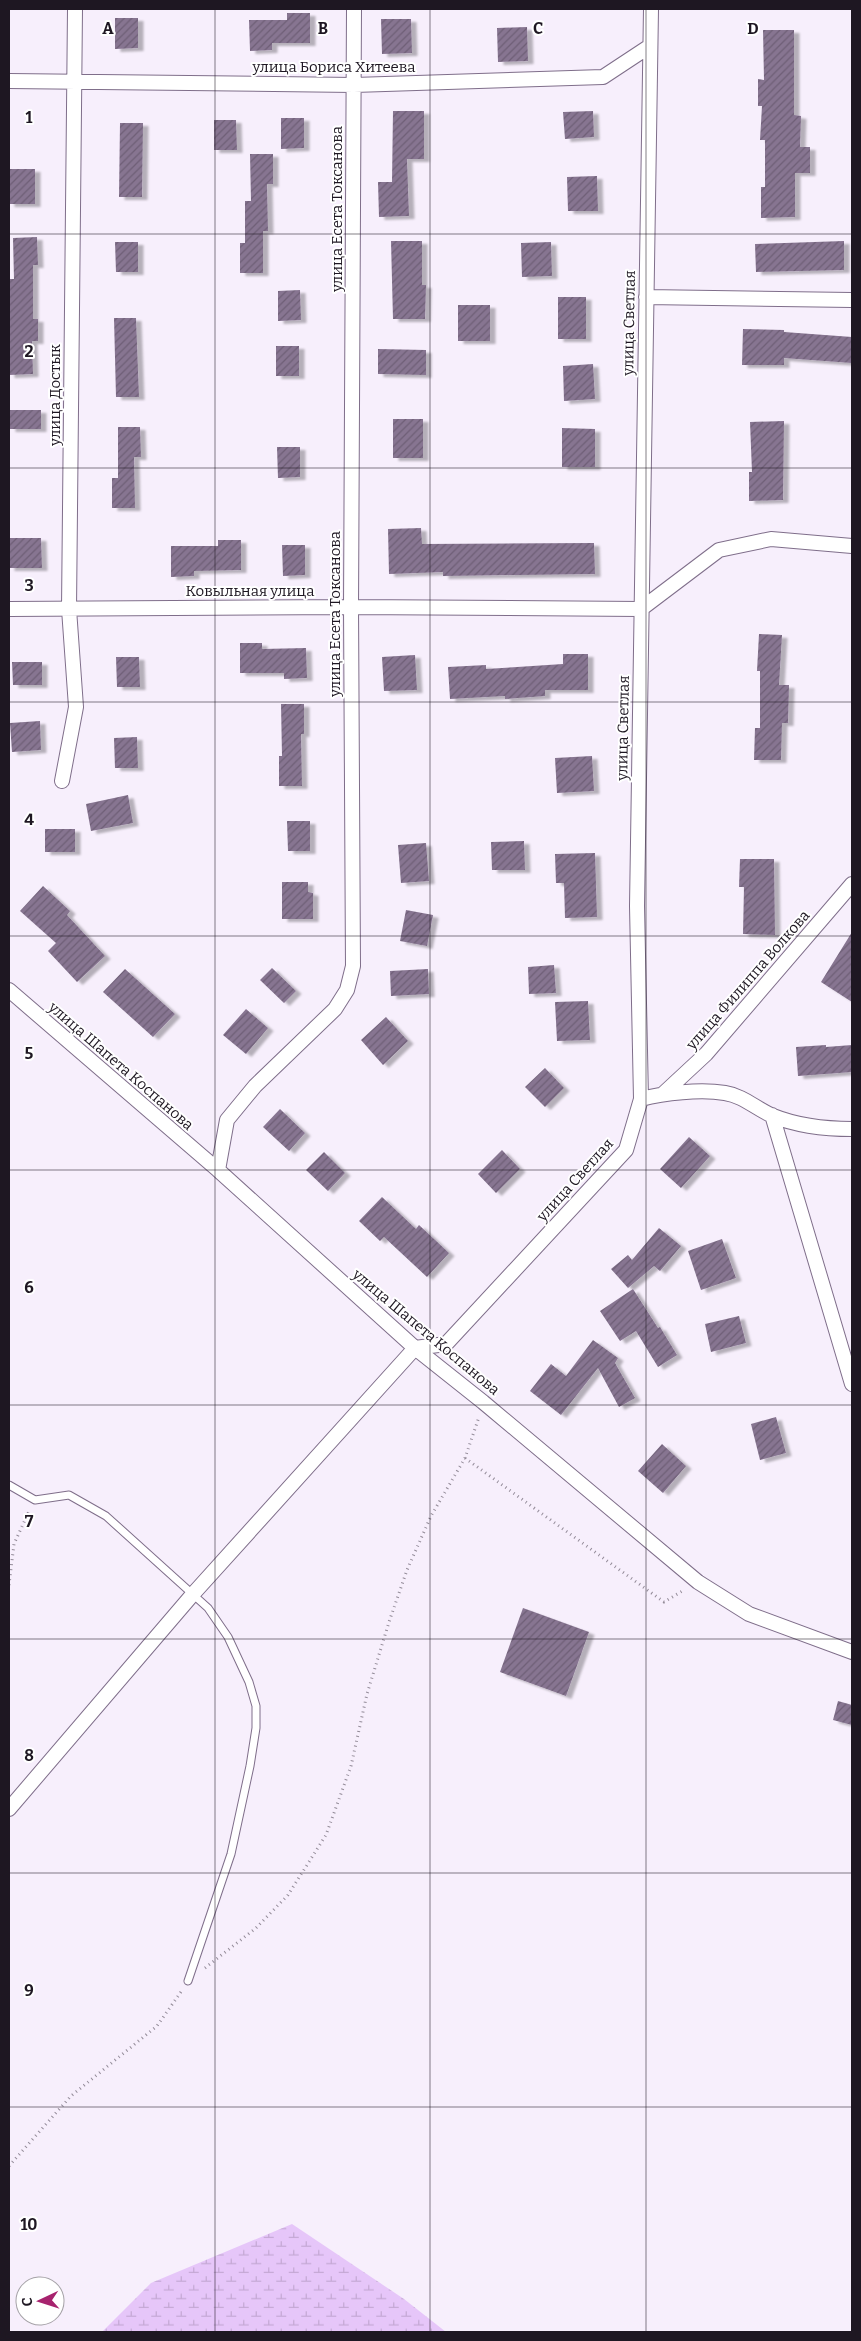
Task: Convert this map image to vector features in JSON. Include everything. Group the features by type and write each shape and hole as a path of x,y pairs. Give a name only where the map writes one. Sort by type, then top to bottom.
{"street":[{"name":"улица Достык","path":"62,781 76,707 69,609 75,9"},
{"name":"улица Есета Токсанова","path":"218,1170 227,1120 255,1086 335,1009 347,990 353,966 351,607 354,9"},
{"name":"улица Светлая","path":"415,1348 446,1344 626,1150 641,1099 637,906 651,9"},
{"name":"улица Бориса Хитеева","path":"9,81 354,85 603,78 650,46"},
{"path":"646,297 852,300"},
{"path":"641,609 719,550 771,539 852,546"},
{"name":"Ковыльная улица","path":"9,609 351,607 641,609"},
{"name":"улица Филиппа Волкова","path":"664,1093 706,1054 852,884"},
{"name":"улица Шапета Коспанова","path":"9,990 218,1170 415,1348 483,1402 698,1582 749,1614 852,1652"},
{"path":"641,1099 664,1093 724,1092 741,1097 772,1115 817,1127 852,1130"},
{"path":"772,1115 852,1384"},
{"path":"9,1809 192,1594 415,1348"}],"lane":[{"path":"9,1485 35,1500 69,1495 106,1516 208,1608 228,1637 249,1682 256,1706 256,1728 231,1854 188,1981"}],"path":[{"path":"9,2166 71,2096 157,2026 188,1981 256,1928 288,1895 326,1835 351,1766 367,1694 407,1570 432,1516 465,1458 483,1402"},
{"path":"465,1458 664,1602 698,1582"},
{"path":"9,1585 14,1544 35,1500"}],"green space":[{"path":"292,2224 404,2299 446,2332 102,2332 151,2283"}],"building":[{"path":"287,13 310,13 310,43 272,43 272,50 250,51 249,20 287,20"},
{"path":"115,18 138,18 138,48 115,49"},
{"path":"381,19 411,19 412,53 382,54"},
{"path":"527,27 528,61 498,62 497,28"},
{"path":"763,30 794,30 794,115 801,116 800,147 810,147 810,173 795,173 795,217 761,218 761,187 765,187 765,140 760,140 762,106 758,106 758,79 764,80"},
{"path":"393,111 424,111 424,159 407,159 409,216 379,217 378,182 392,182"},
{"path":"593,111 594,137 565,139 563,112"},
{"path":"281,118 304,118 304,148 281,149"},
{"path":"214,120 236,120 237,150 214,150"},
{"path":"120,123 143,123 142,197 119,197"},
{"path":"250,154 273,154 273,184 267,184 268,231 263,231 263,273 240,273 240,243 245,243 245,201 251,201"},
{"path":"9,169 35,169 35,204 9,204"},
{"path":"597,176 598,211 568,211 567,177"},
{"path":"37,237 38,265 33,265 33,319 38,319 38,341 32,341 33,374 9,375 9,279 14,279 13,238"},
{"path":"391,241 422,241 422,285 426,285 425,319 393,319"},
{"path":"844,241 844,270 756,272 755,244"},
{"path":"115,242 138,242 138,272 116,272"},
{"path":"551,242 552,276 522,277 521,243"},
{"path":"300,290 301,320 278,321 278,291"},
{"path":"558,297 586,297 586,339 558,339"},
{"path":"458,305 490,305 490,341 458,341"},
{"path":"114,318 136,318 139,397 116,397"},
{"path":"743,329 784,330 784,332 852,337 852,363 784,358 784,365 742,365"},
{"path":"276,346 299,346 299,376 276,376"},
{"path":"378,349 426,350 426,375 378,374"},
{"path":"593,364 595,399 564,401 563,366"},
{"path":"10,410 41,410 41,429 10,429"},
{"path":"393,419 423,419 423,458 393,458"},
{"path":"784,421 783,500 749,501 749,472 752,472 750,422"},
{"path":"118,427 140,427 141,457 134,457 135,508 112,508 112,478 118,478"},
{"path":"562,428 595,429 595,467 562,467"},
{"path":"277,447 300,447 300,477 278,478"},
{"path":"421,528 422,544 594,543 595,574 443,576 443,572 389,574 388,529"},
{"path":"9,538 41,538 42,568 9,568"},
{"path":"218,540 241,540 241,570 194,571 194,576 171,577 171,546 218,546"},
{"path":"282,545 305,545 305,575 283,576"},
{"path":"759,634 782,635 779,685 789,685 788,723 782,723 781,760 754,760 755,728 760,728 760,671 757,671"},
{"path":"240,643 262,643 262,649 306,648 307,678 284,679 284,673 240,673"},
{"path":"563,654 588,654 588,690 545,690 545,696 505,699 505,696 450,699 448,667 486,665 486,669 563,664"},
{"path":"415,655 417,690 384,691 382,657"},
{"path":"116,657 139,657 140,687 117,687"},
{"path":"12,662 42,662 42,685 13,685"},
{"path":"281,704 304,704 304,734 301,734 302,786 279,786 279,756 282,756"},
{"path":"40,721 41,750 12,752 10,723"},
{"path":"137,737 138,768 115,768 114,738"},
{"path":"592,756 594,791 557,793 555,758"},
{"path":"128,795 133,823 91,831 86,804"},
{"path":"287,821 310,821 310,851 288,851"},
{"path":"45,829 75,829 75,852 45,852"},
{"path":"524,841 525,870 492,870 491,842"},
{"path":"426,843 429,881 401,883 398,845"},
{"path":"595,853 597,917 565,918 564,883 556,883 555,854"},
{"path":"740,859 774,859 775,935 743,934 744,887 739,887"},
{"path":"282,882 308,882 308,892 313,893 313,919 282,919"},
{"path":"43,886 70,911 67,915 105,956 77,982 48,951 56,943 20,911"},
{"path":"406,910 433,915 427,946 400,941"},
{"path":"852,932 852,1002 821,982"},
{"path":"554,965 556,993 529,994 528,967"},
{"path":"272,968 296,991 284,1003 260,980"},
{"path":"125,969 175,1014 153,1037 103,992"},
{"path":"428,969 429,994 391,996 390,971"},
{"path":"588,1001 590,1040 557,1041 555,1002"},
{"path":"246,1009 268,1028 246,1054 223,1035"},
{"path":"386,1017 408,1041 383,1065 361,1040"},
{"path":"826,1045 826,1047 852,1045 852,1072 798,1076 796,1047"},
{"path":"545,1068 564,1088 545,1107 525,1087"},
{"path":"280,1109 305,1133 289,1151 263,1127"},
{"path":"689,1137 710,1156 681,1188 660,1169"},
{"path":"502,1150 520,1169 496,1193 478,1174"},
{"path":"324,1152 345,1173 328,1191 306,1170"},
{"path":"382,1197 416,1229 419,1225 449,1253 427,1277 384,1237 380,1241 359,1221"},
{"path":"659,1228 681,1246 660,1271 654,1266 628,1288 611,1269 628,1255 632,1260"},
{"path":"722,1239 736,1278 701,1290 688,1251"},
{"path":"633,1289 677,1355 658,1367 636,1331 620,1341 600,1311"},
{"path":"739,1316 746,1343 711,1352 705,1324"},
{"path":"593,1340 618,1358 615,1363 635,1398 619,1407 598,1368 561,1415 530,1391 551,1364 566,1376"},
{"path":"776,1417 786,1453 760,1460 751,1424"},
{"path":"662,1444 686,1466 663,1493 638,1471"},
{"path":"523,1608 589,1632 566,1696 500,1672"},
{"path":"838,1701 852,1705 852,1725 833,1720"}]}
